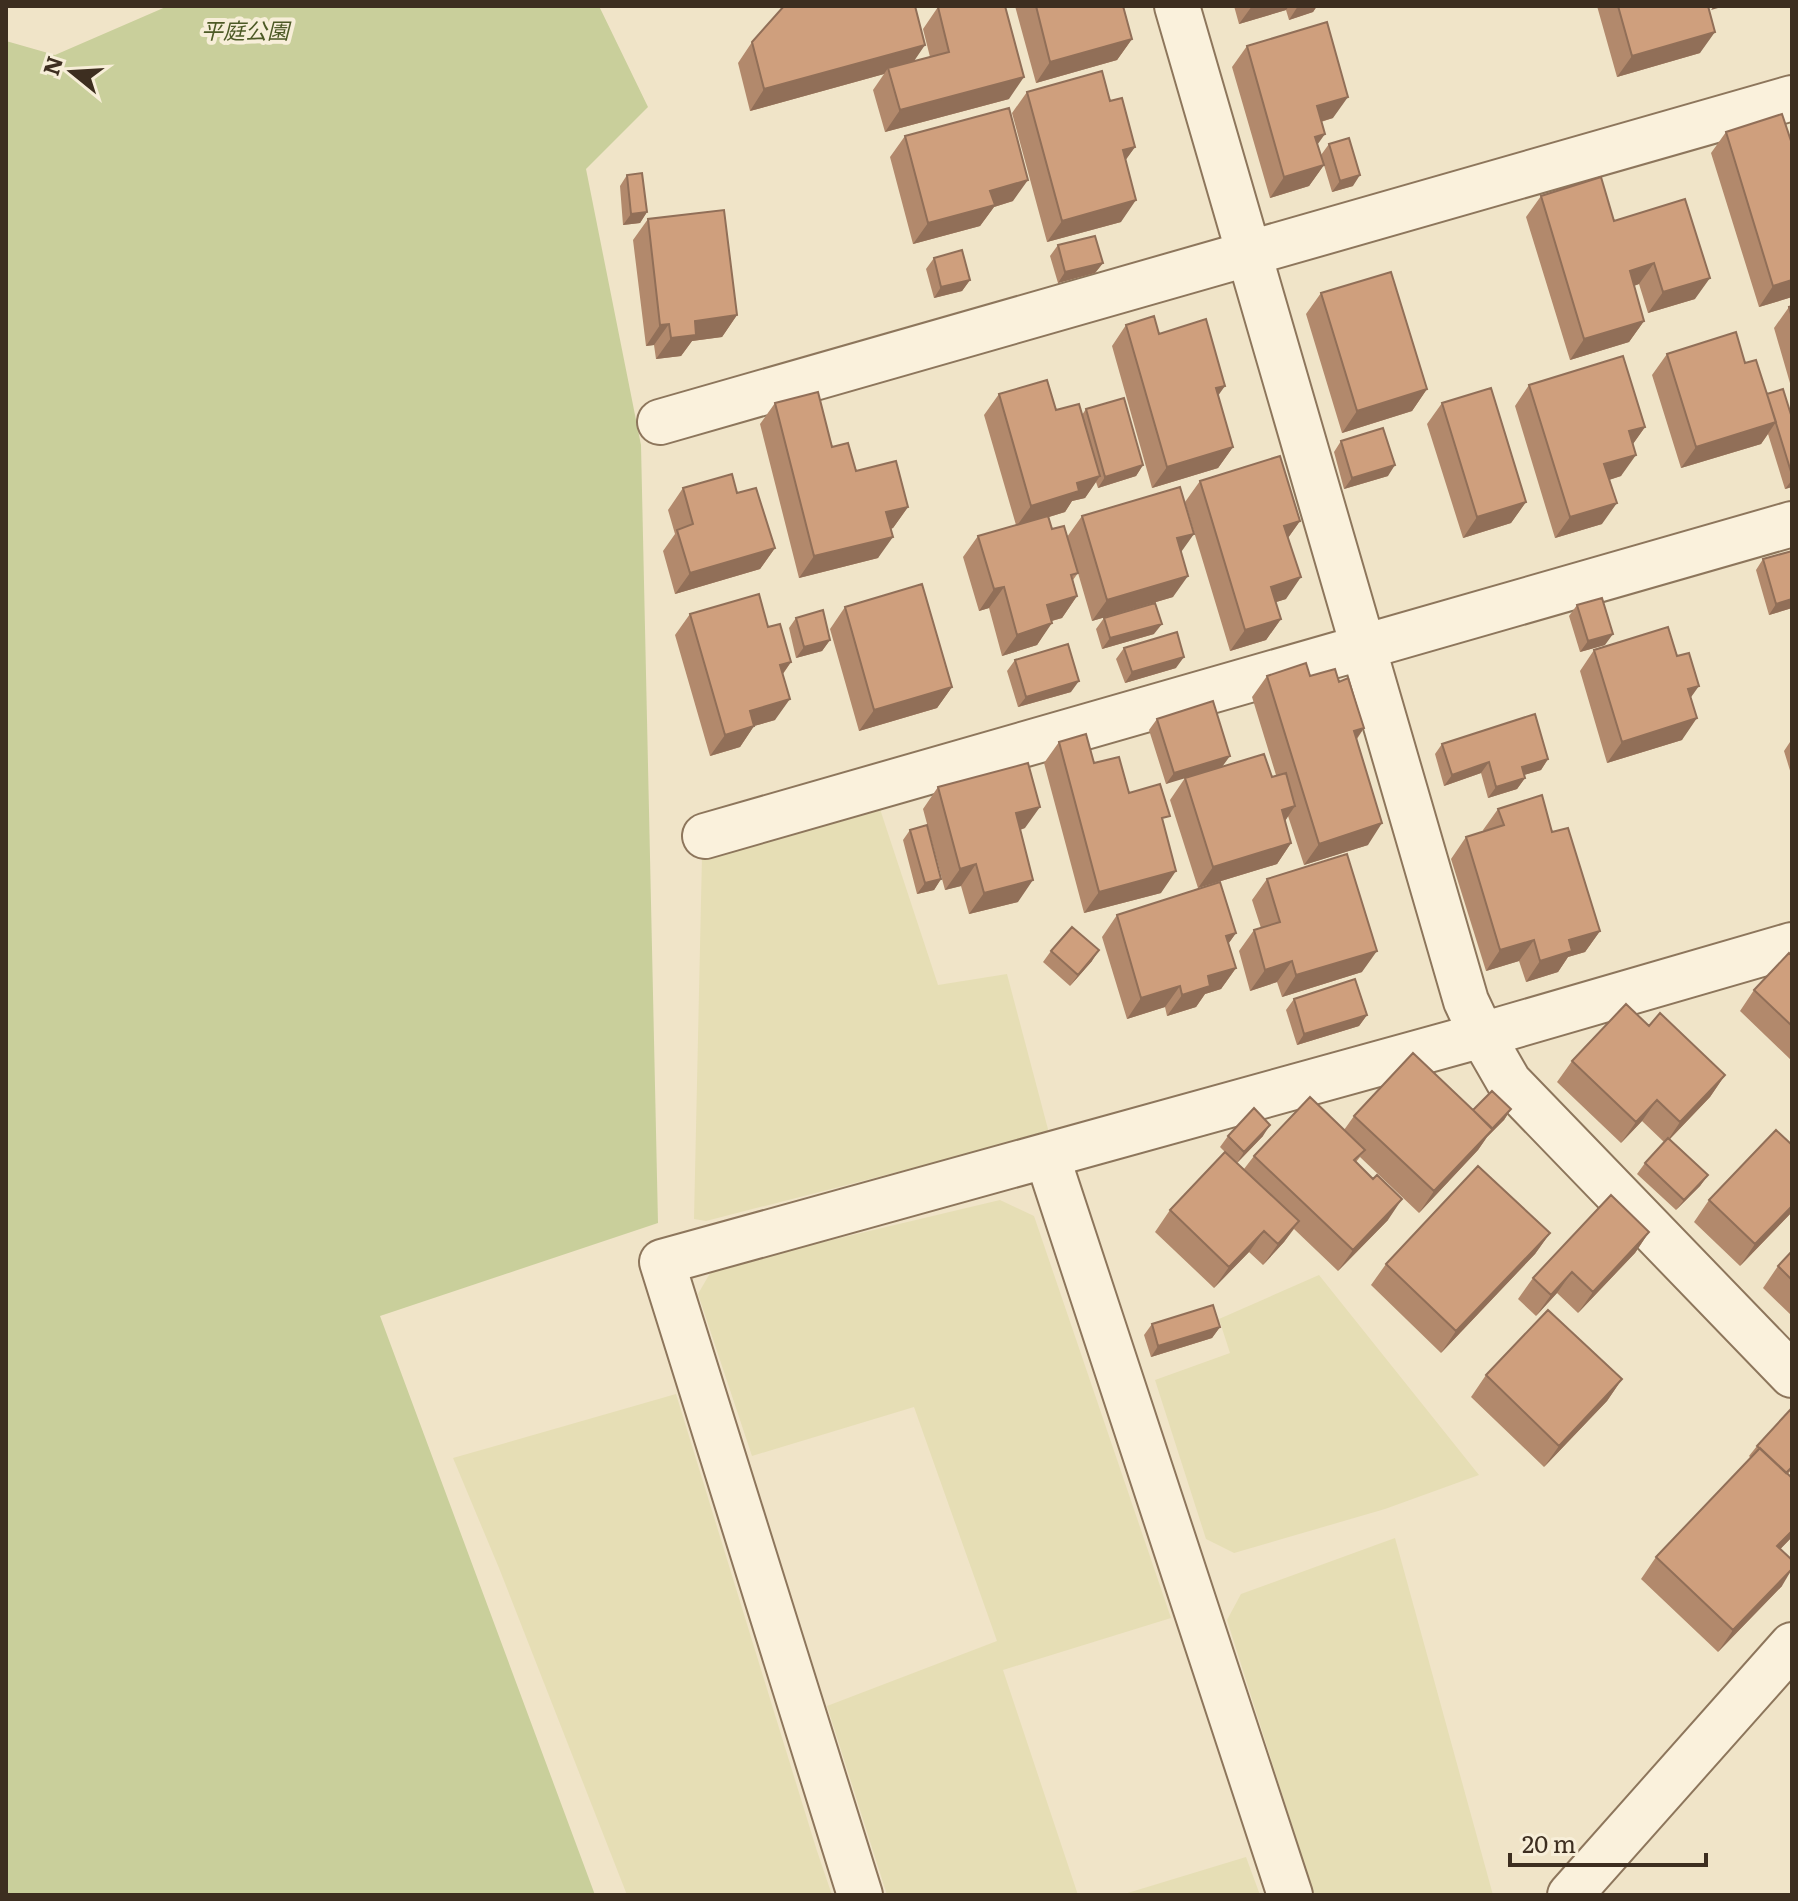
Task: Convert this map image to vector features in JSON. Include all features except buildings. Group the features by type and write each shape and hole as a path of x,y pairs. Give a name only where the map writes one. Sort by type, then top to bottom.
{"street":[{"path":"1177,6 1366,648 1466,1001 1509,1082 1792,1375"},
{"path":"660,422 1792,98"},
{"path":"705,836 1792,524"},
{"path":"860,1895 662,1262 1482,1035 1792,945"},
{"path":"1047,1156 1290,1895"},
{"path":"1570,1895 1792,1645"}],"shaded area":[{"path":"880,809 938,985 1007,974 1049,1133 706,1221 694,1219 702,856"},
{"path":"1000,1200 1034,1216 1171,1618 1003,1670 1078,1895 887,1895 827,1706 997,1641 914,1407 752,1456 698,1294 713,1268"},
{"path":"1319,1275 1479,1475 1385,1509 1234,1553 1206,1539 1155,1380 1230,1353 1219,1319"},
{"path":"676,1394 832,1895 627,1895 453,1458"},
{"path":"1395,1538 1493,1895 1314,1895 1227,1620 1241,1594"},
{"path":"1246,1857 1260,1895 1121,1895"}],"green space":[{"name":"平庭公園","path":"168,6 599,6 648,107 586,169 641,445 658,1223 380,1316 595,1895 6,1895 6,41 55,55"}]}
